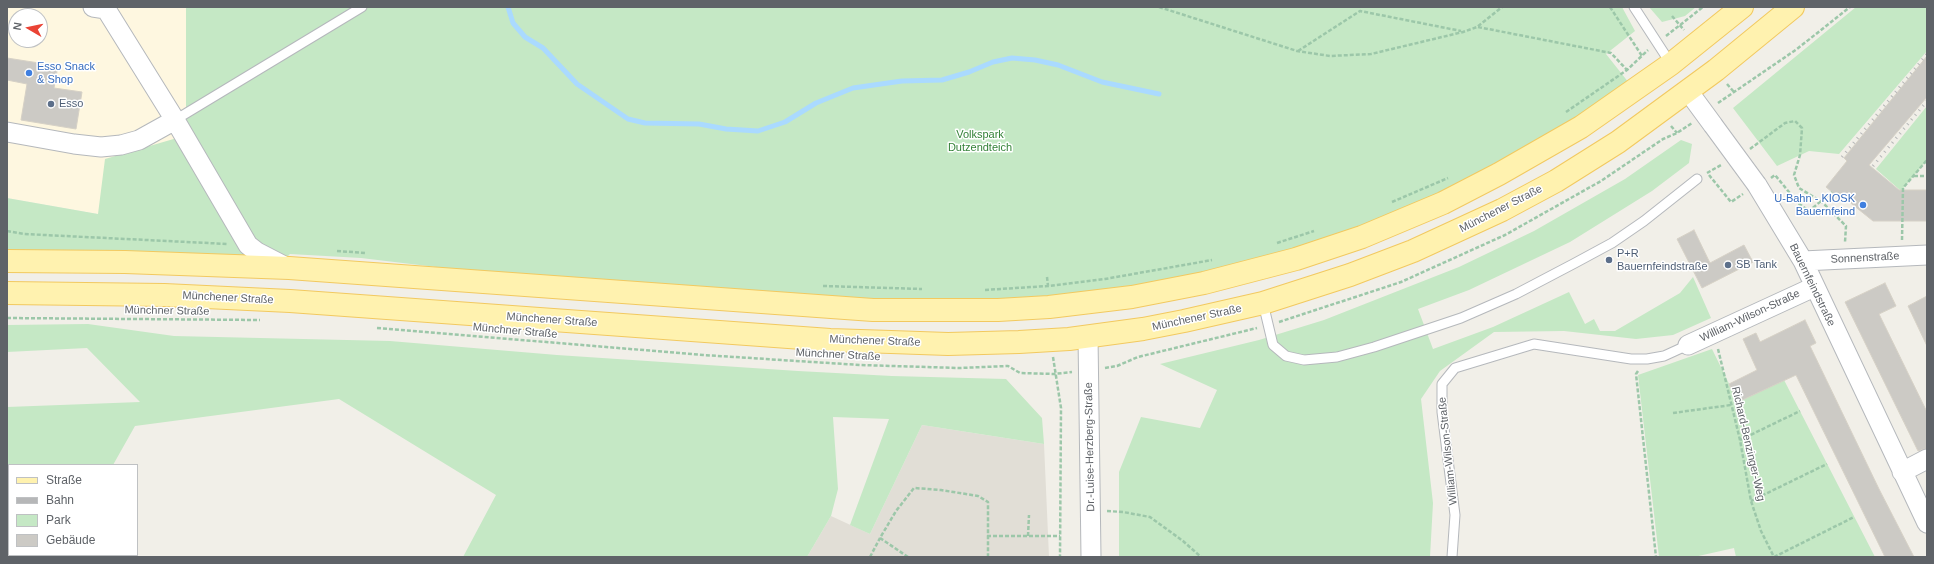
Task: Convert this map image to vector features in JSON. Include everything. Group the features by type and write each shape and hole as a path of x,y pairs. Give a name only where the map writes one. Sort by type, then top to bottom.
{"main road":[{"path":"7,260 132,262 289,268 867,309 979,311 1090,302 1148,294 1204,283 1296,259 1338,245 1443,202 1551,145 1622,100 1671,64 1742,7"},
{"name":"Münchener Straße","path":"7,293 164,295 290,301 876,342 990,343 1088,336 1163,325 1263,303 1350,275 1407,253 1466,227 1556,181 1618,142 1688,91 1794,7"},
{"path":"1671,64 1688,91"},
{"path":"1551,145 1560,158 1560,168 1556,181"},
{"path":"1088,336 1090,302"}],"street":[{"path":"93,7 106,9 175,120 248,245 257,252 289,268"},
{"name":"Bauernfeindstraße","path":"1688,91 1757,185 1803,261 1927,523"},
{"path":"7,132 101,147 121,145 139,140 175,120"},
{"name":"Sonnenstraße","path":"1803,261 1927,255"},
{"name":"William-Wilson-Straße","path":"1688,345 1814,287"},
{"name":"Dr.-Luise-Herzberg-Straße","path":"1088,336 1091,557"},
{"path":"1902,472 1927,459"}],"lane":[{"path":"175,120 362,7"},
{"path":"1634,7 1671,64"},
{"path":"1263,303 1267,325 1274,345 1286,356 1304,360 1337,357 1374,347 1461,318 1516,294 1612,243 1644,221 1698,179"},
{"name":"William-Wilson-Straße","path":"1452,557 1454,516 1442,412 1442,384 1455,368 1534,344 1631,359 1647,359 1664,356 1688,345"}],"path":[{"path":"1159,7 1297,51 1330,56 1371,54 1463,32 1477,27 1502,7"},
{"path":"1610,7 1642,56"},
{"path":"1672,16 1680,25 1703,7"},
{"path":"1734,92 1797,49 1850,7"},
{"path":"1297,51 1360,11 1463,32"},
{"path":"1477,27 1611,53 1627,70 1565,113"},
{"path":"1746,151 1759,144 1785,123 1795,121 1802,128 1802,139 1794,175 1799,188 1822,202 1846,226 1845,258"},
{"path":"1901,256 1902,188 1927,160"},
{"path":"1698,179 1727,162"},
{"path":"1707,173 1731,202"},
{"path":"1757,185 1775,176 1798,204 1809,211 1822,202 1832,192"},
{"path":"1913,176 1927,176"},
{"path":"1391,203 1449,177"},
{"path":"1273,244 1317,230"},
{"path":"7,231 24,234 248,245"},
{"path":"333,251 371,253"},
{"path":"979,290 1048,286 1105,279 1220,258"},
{"path":"1047,277 1048,286"},
{"path":"818,286 926,290"},
{"name":"Münchner Straße","path":"7,318 261,320"},
{"name":"Münchner Straße","path":"371,327 703,355 860,365 958,368 1008,366 1020,373 1054,374 1117,366"},
{"name":"Richard-Benzinger-Weg","path":"1714,333 1740,440 1752,501 1761,531 1774,557"},
{"path":"1647,359 1636,374 1656,557"},
{"path":"1054,374 1061,408 1060,557"},
{"path":"1673,413 1731,404"},
{"path":"1740,440 1800,411"},
{"path":"1752,501 1827,464"},
{"path":"870,557 896,511 914,488 941,490 978,496 988,502 988,557"},
{"path":"1124,512 1150,517 1183,541 1201,557"},
{"path":"1028,536 1029,515"},
{"path":"1774,557 1854,517"},
{"path":"988,536 1060,536"},
{"path":"880,538 908,557"}],"shaded area":[{"path":"7,7 186,7 186,123 177,138 98,214 7,198"},
{"path":"922,425 1044,444 1049,557 807,557 831,516 870,534"}],"green space":[{"name":"Volkspark Dutzendteich","path":"186,7 1622,7 1635,31 1606,54 1629,83 1535,147 1376,223 1262,262 1110,293 928,303 528,278 361,258 290,254 284,260 7,252 7,198 98,214 105,159 177,138 186,123"},
{"path":"1649,7 1696,7 1685,16 1662,22"},
{"path":"1856,7 1927,7 1927,51 1839,154 1809,151 1777,166 1733,108"},
{"path":"1927,106 1927,160 1901,191 1876,169"},
{"path":"1681,140 1692,144 1689,163 1652,191 1570,242 1469,290 1418,309 1433,349 1493,327 1569,292 1585,324 1594,319 1600,331 1615,331 1680,293 1693,277 1711,318 1673,335 1636,339 1564,331 1494,332 1440,371 1421,399 1433,503 1430,557 1119,557 1119,472 1141,417 1200,428 1217,390 1160,364 1259,340 1324,320 1459,267 1534,231 1625,179"},
{"path":"88,324 174,336 390,341 557,355 798,371 892,376 1006,379 1042,418 1044,444 922,425 870,534 850,525 889,419 833,417 838,489 831,516 807,557 463,557 496,495 339,399 135,426 114,464 8,464 7,508 7,407 140,402 87,348 7,352 7,325"},
{"path":"1712,349 1738,402 1784,380 1875,557 1736,557 1734,548 1694,557 1659,557 1638,375"}],"building":[{"path":"1927,56 1927,97 1869,165 1899,190 1927,190 1927,221 1873,221 1842,196 1839,198 1826,187 1847,161 1844,158"},
{"path":"7,58 58,66 54,88 82,92 76,129 21,120 27,84 7,80"},
{"path":"1694,230 1710,263 1744,245 1753,262 1702,288 1677,239"},
{"path":"1885,283 1896,306 1879,314 1927,412 1927,448 1918,451 1845,302"},
{"path":"1927,296 1927,346 1908,306"},
{"path":"1805,320 1816,343 1810,346 1879,489 1914,557 1885,557 1796,375 1738,402 1729,384 1757,370 1743,339 1756,333 1760,342"}],"waterway":[{"path":"508,7 513,23 525,37 543,48 577,84 628,119 645,123 699,124 726,129 758,131 785,122 816,103 853,88 902,81 942,80 969,72 993,62 1012,58 1035,60 1058,65 1102,82 1159,94"}],"railway":[{"path":"1842,157 1927,54"},
{"path":"1873,166 1927,101"}],"place":[{"name":"Esso Snack & Shop","path":"29,73"},
{"name":"Esso","path":"51,104"},
{"name":"U-Bahn - KIOSK Bauernfeind","path":"1863,205"},
{"name":"P+R Bauernfeindstraße","path":"1609,260"},
{"name":"SB Tank","path":"1728,265"}]}
